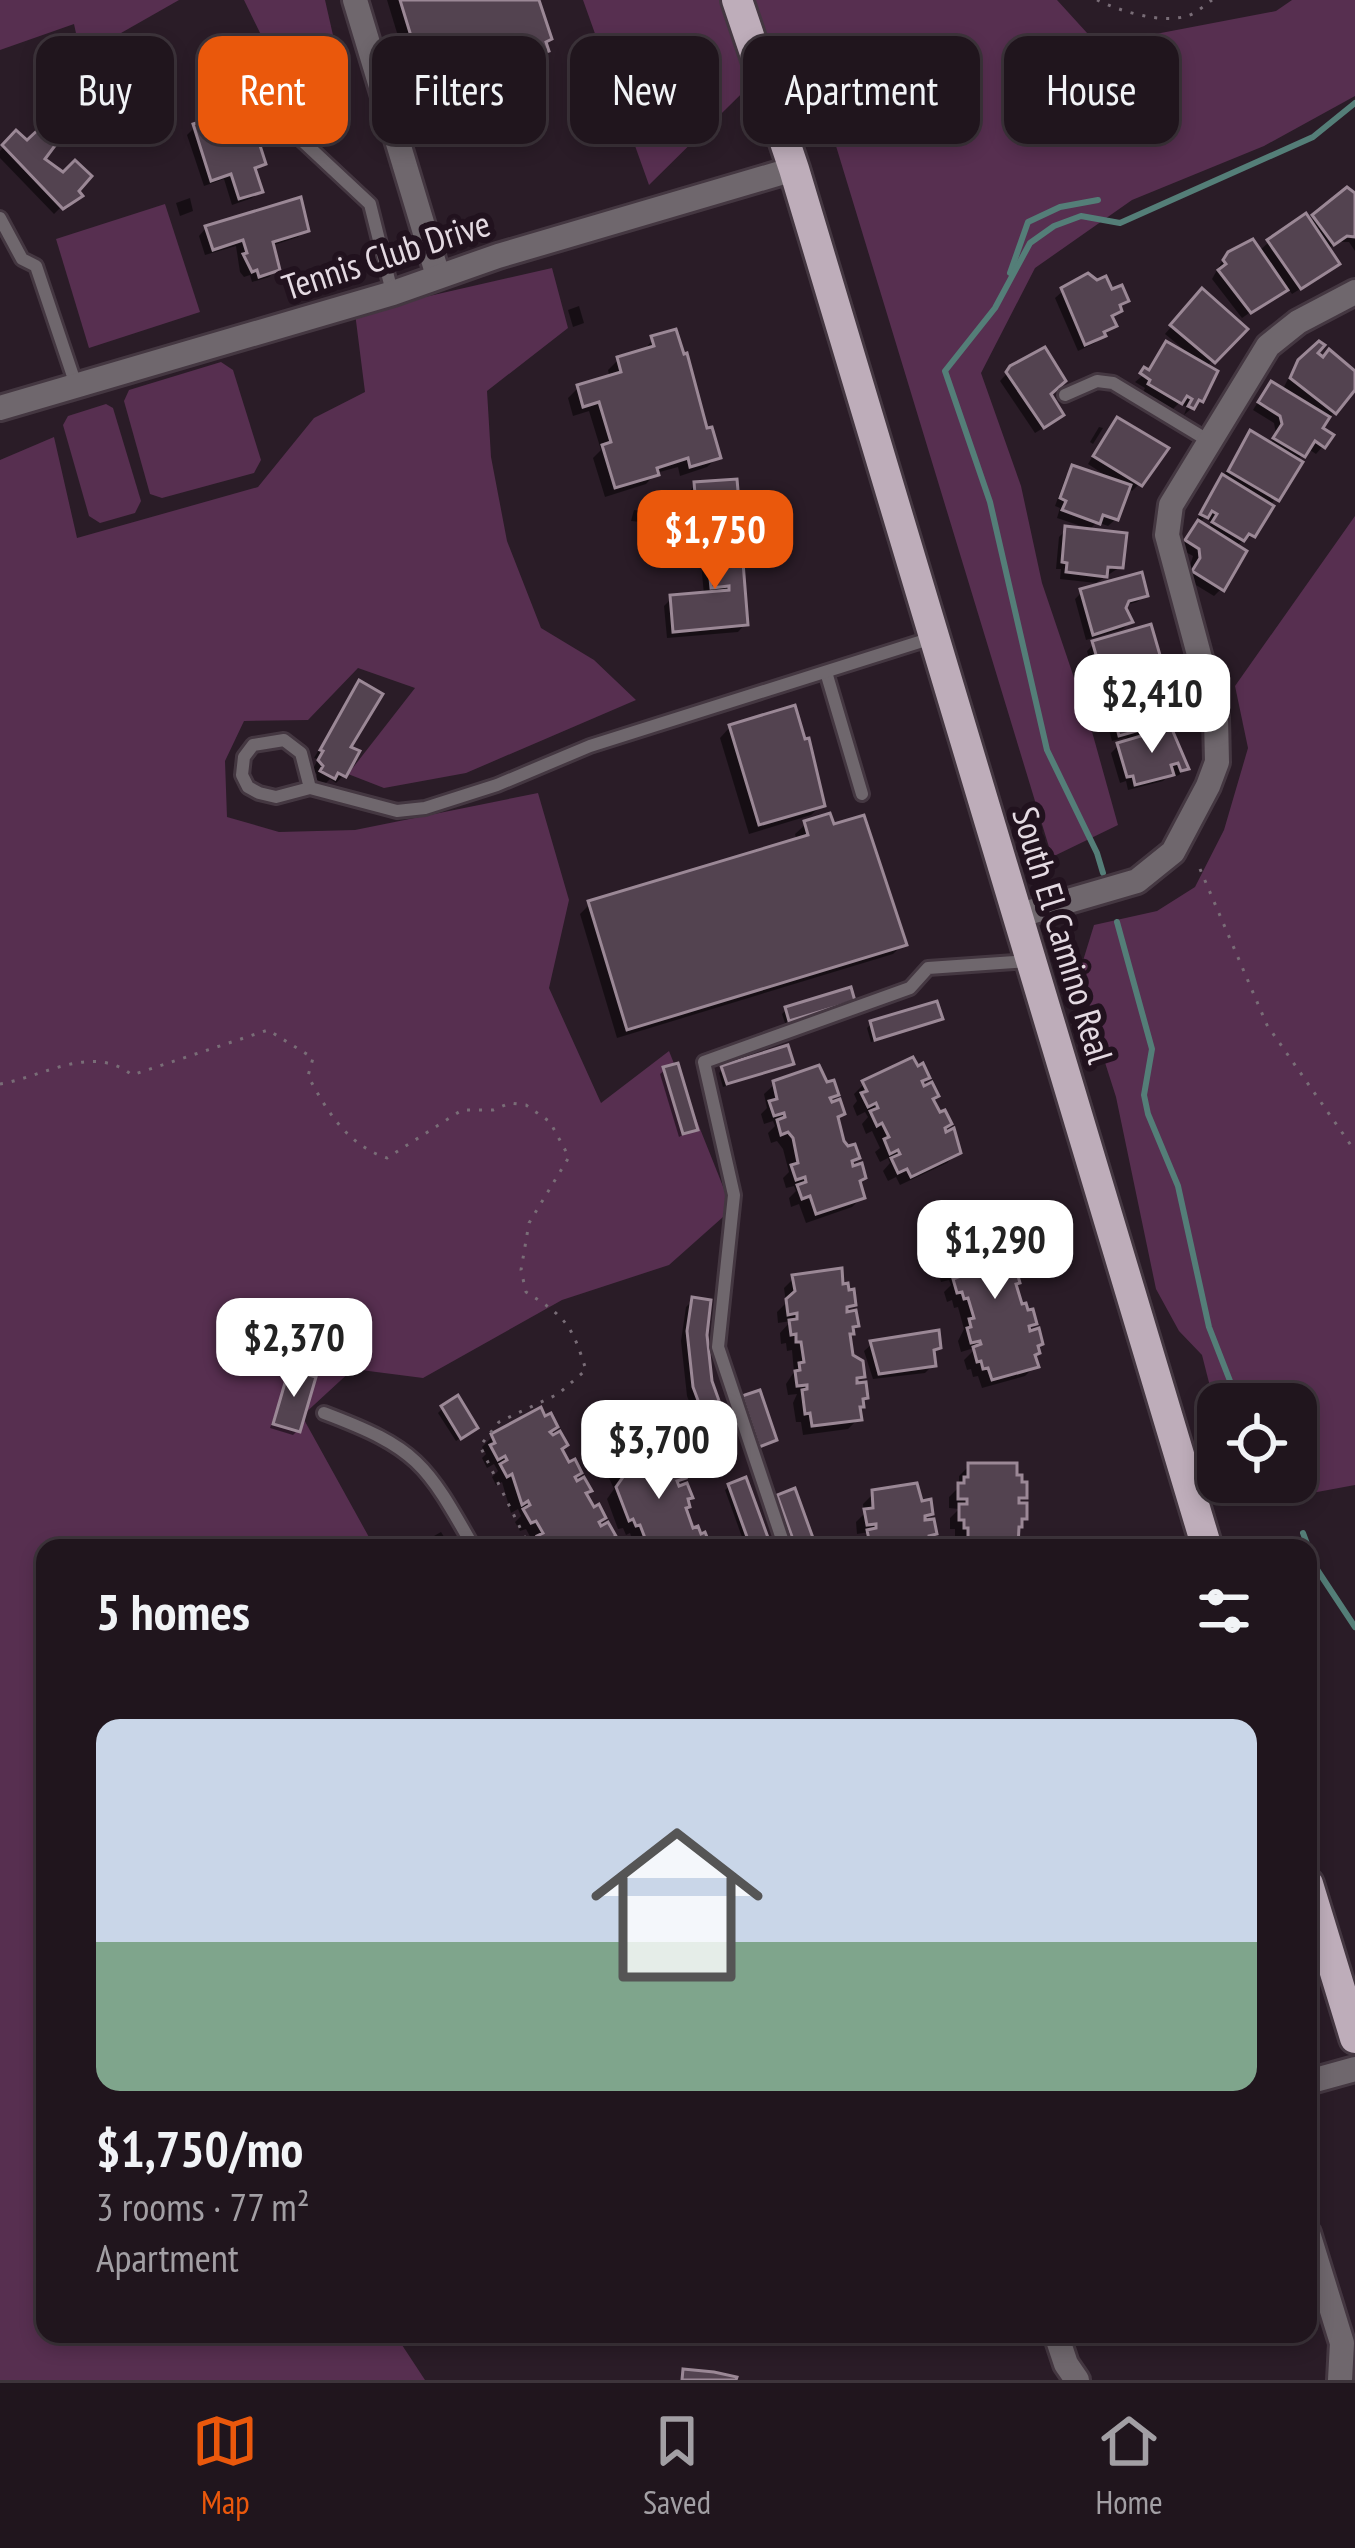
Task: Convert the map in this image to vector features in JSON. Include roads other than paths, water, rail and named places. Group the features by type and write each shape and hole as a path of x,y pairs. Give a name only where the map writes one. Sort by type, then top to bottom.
{"main road":[{"name":"South El Camino Real","path":"737,0 794,169 1204,1539"},
{"path":"1317,1937 1355,2038"}],"street":[{"path":"355,0 438,276"},
{"name":"Tennis Club Drive","path":"0,409 794,169"},
{"path":"1017,916 1137,881 1173,852 1217,762 1216,718 1167,536 1171,505 1268,346 1298,322 1355,292"},
{"path":"1317,2080 1355,2069"},
{"path":"1317,2262 1342,2343 1340,2380"},
{"path":"1059,2343 1077,2380"}],"lane":[{"path":"305,144 370,205 393,293"},
{"path":"0,218 22,259 36,266 76,385"},
{"path":"1065,395 1097,381 1113,383 1210,441"},
{"path":"310,788 301,753 284,740 253,745 244,757 242,776 248,787 260,793 276,797 310,788 397,812 425,808 497,785 590,746 933,637"},
{"path":"826,672 862,794"},
{"path":"782,1539 718,1347 734,1195 704,1062 910,988 928,968 1030,961"},
{"path":"324,1413 380,1434 409,1452 439,1486 469,1539"}],"waterway":[{"path":"1103,873 1047,750 990,502 945,371 995,308 1030,243 1054,226 1081,216 1120,223 1313,137 1355,103"},
{"path":"1010,273 1028,222 1060,207 1098,200"},
{"path":"1117,922 1152,1049 1144,1095 1148,1114 1178,1186 1209,1327 1231,1383"},
{"path":"1303,1533 1305,1539"},
{"path":"1317,1570 1355,1627"}]}
